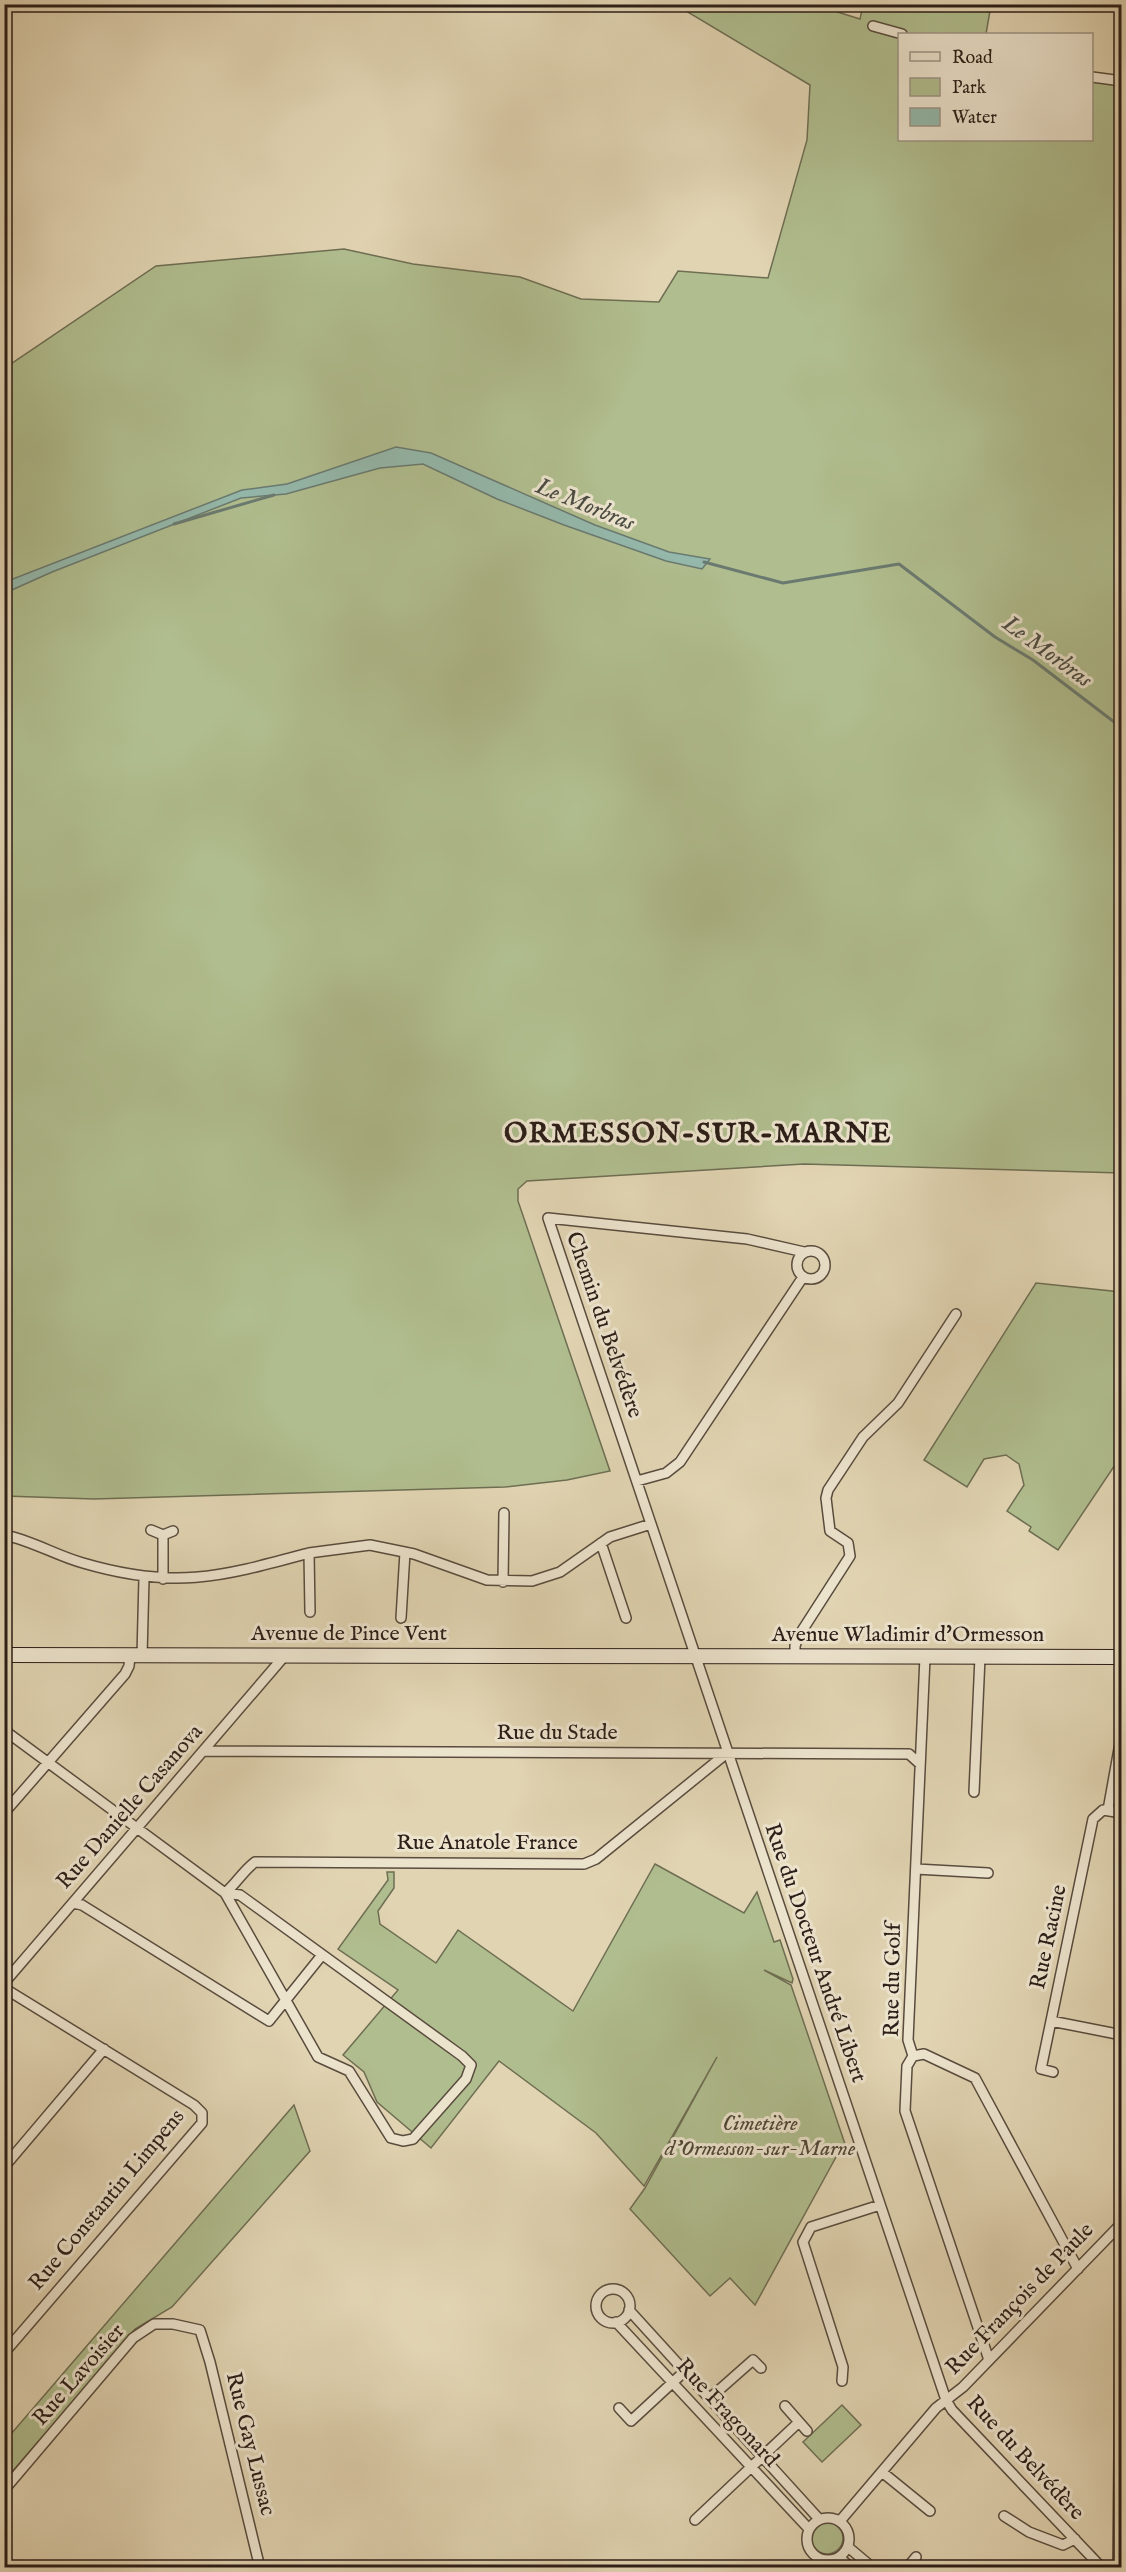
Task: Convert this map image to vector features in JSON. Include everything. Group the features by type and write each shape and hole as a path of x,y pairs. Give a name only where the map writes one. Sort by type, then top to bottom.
{"main road":[{"name":"Avenue de Pince Vent","path":"4,1655 694,1655"},
{"name":"Avenue Wladimir d'Ormesson","path":"694,1655 1122,1657"}],"street":[{"path":"873,26 898,33"},
{"path":"1093,77 1122,81"},
{"name":"Chemin du Belvédère","path":"694,1655 548,1218 747,1239 804,1252"},
{"path":"815,1251 821,1254 825,1260 825,1269 819,1277 813,1279 803,1276 796,1264 800,1255 804,1252 815,1251"},
{"path":"637,1481 666,1473 680,1462 803,1276"},
{"path":"795,1656 798,1636 850,1556 848,1543 830,1531 826,1498 828,1490 863,1437 898,1403 956,1314"},
{"path":"503,1582 504,1513"},
{"path":"4,1535 73,1560 144,1578 202,1578 232,1574 309,1553 370,1545 405,1552 487,1580 503,1582 532,1581 560,1572 610,1537 651,1524"},
{"path":"151,1530 163,1535 173,1531"},
{"path":"163,1535 163,1579"},
{"path":"601,1543 626,1618"},
{"path":"401,1618 405,1552"},
{"path":"309,1553 310,1612"},
{"path":"4,1813 125,1674 136,1656 144,1578"},
{"name":"Rue Danielle Casanova","path":"4,1983 281,1660 281,1655"},
{"name":"Rue du Docteur André Libert","path":"694,1655 946,2400"},
{"name":"Rue du Golf","path":"925,1657 908,2040 914,2056 907,2066 905,2111 989,2360"},
{"path":"974,1792 980,1657"},
{"path":"4,1730 225,1893 318,2057 349,2071 391,2138 403,2141 413,2139 466,2079 471,2065 462,2056 240,1895 225,1893"},
{"name":"Rue Racine","path":"1053,2072 1041,2069 1093,1819 1100,1811 1108,1809 1122,1732"},
{"path":"920,1764 909,1754 921,1743"},
{"name":"Rue du Stade","path":"204,1751 909,1754"},
{"name":"Rue Anatole France","path":"225,1893 238,1881 240,1874 255,1862 585,1864 596,1859 727,1753"},
{"path":"1108,1809 1122,1813"},
{"path":"916,1869 988,1873"},
{"path":"73,1903 82,1905 269,2021 322,1955"},
{"name":"Rue Constantin Limpens","path":"4,1988 194,2105 202,2113 202,2123 4,2353"},
{"path":"1051,2021 1122,2035"},
{"path":"4,2167 104,2049"},
{"path":"914,2056 924,2054 975,2078 1078,2269"},
{"path":"842,2381 843,2367 803,2242 811,2227 880,2205"},
{"path":"1118,2568 1121,2223"},
{"name":"Rue François de Paule","path":"840,2521 946,2400 963,2387 1121,2223"},
{"name":"Rue Fragonard","path":"809,2529 616,2322 603,2319 596,2310 598,2297 604,2291 621,2290 630,2302 629,2310 819,2519"},
{"path":"616,2322 622,2320 629,2310"},
{"name":"Rue Lavoisier","path":"4,2490 133,2338 154,2324 173,2324 200,2330"},
{"name":"Rue Gay Lussac","path":"200,2330 210,2362 260,2568"},
{"path":"710,2398 753,2360 761,2368"},
{"path":"619,2408 631,2421 685,2372"},
{"name":"Rue du Belvédère","path":"946,2400 952,2410 1102,2568"},
{"path":"785,2406 807,2432"},
{"path":"695,2520 752,2469 762,2455 799,2422"},
{"path":"882,2472 930,2511"},
{"path":"1004,2516 1029,2532 1063,2546 1075,2539"},
{"path":"819,2519 840,2521 848,2533 848,2547 839,2557 828,2560 816,2557 808,2548 809,2529 819,2519"},
{"path":"848,2547 873,2568"},
{"path":"810,2568 816,2557"},
{"path":"839,2557 850,2568"},
{"path":"907,2568 916,2557"}],"green space":[{"path":"676,5 815,5 860,19 863,5 991,5 986,33 898,33 898,141 1093,141 1093,77 1121,81 1121,1173 804,1164 527,1181 518,1189 518,1201 610,1471 567,1480 505,1487 94,1499 5,1496 5,368 156,266 344,249 413,264 520,277 581,299 659,302 678,271 768,278 807,140 810,85"},
{"path":"1036,1283 1121,1292 1121,1456 1058,1550 1029,1531 1031,1527 1007,1511 1024,1485 1019,1464 1006,1455 984,1459 967,1487 924,1460"},
{"name":"Cimetière d'Ormesson-sur-Marne","path":"655,1864 744,1913 757,1892 774,1942 780,1940 793,1979 792,1983 764,1970 791,1985 846,2147 841,2148 755,2305 730,2278 710,2296 630,2209 645,2188 717,2057 644,2186 596,2133 499,2061 431,2148 377,2102 364,2072 343,2055 398,1990 338,1949 388,1880 387,1872 394,1872 394,1888 378,1911 380,1924 436,1963 458,1930 573,2011"},
{"path":"294,2105 310,2151 172,2307 135,2329 5,2480 5,2441"},
{"path":"842,2405 861,2425 822,2462 803,2442"},
{"path":"827,2522 838,2527 843,2538 838,2549 827,2554 816,2549 811,2538 816,2527"}],"water":[{"path":"396,447 431,453 595,525 669,552 710,559 702,569 666,561 497,499 423,464 380,468 286,494 241,498 52,572 5,593 5,582 242,490 287,484"}],"waterway":[{"name":"Le Morbras","path":"174,524 274,495"},
{"name":"Le Morbras","path":"704,562 783,583 899,564 995,637 1033,660 1122,728"}],"district":[{"name":"ORMESSON-SUR-MARNE","path":"698,1134"}]}
